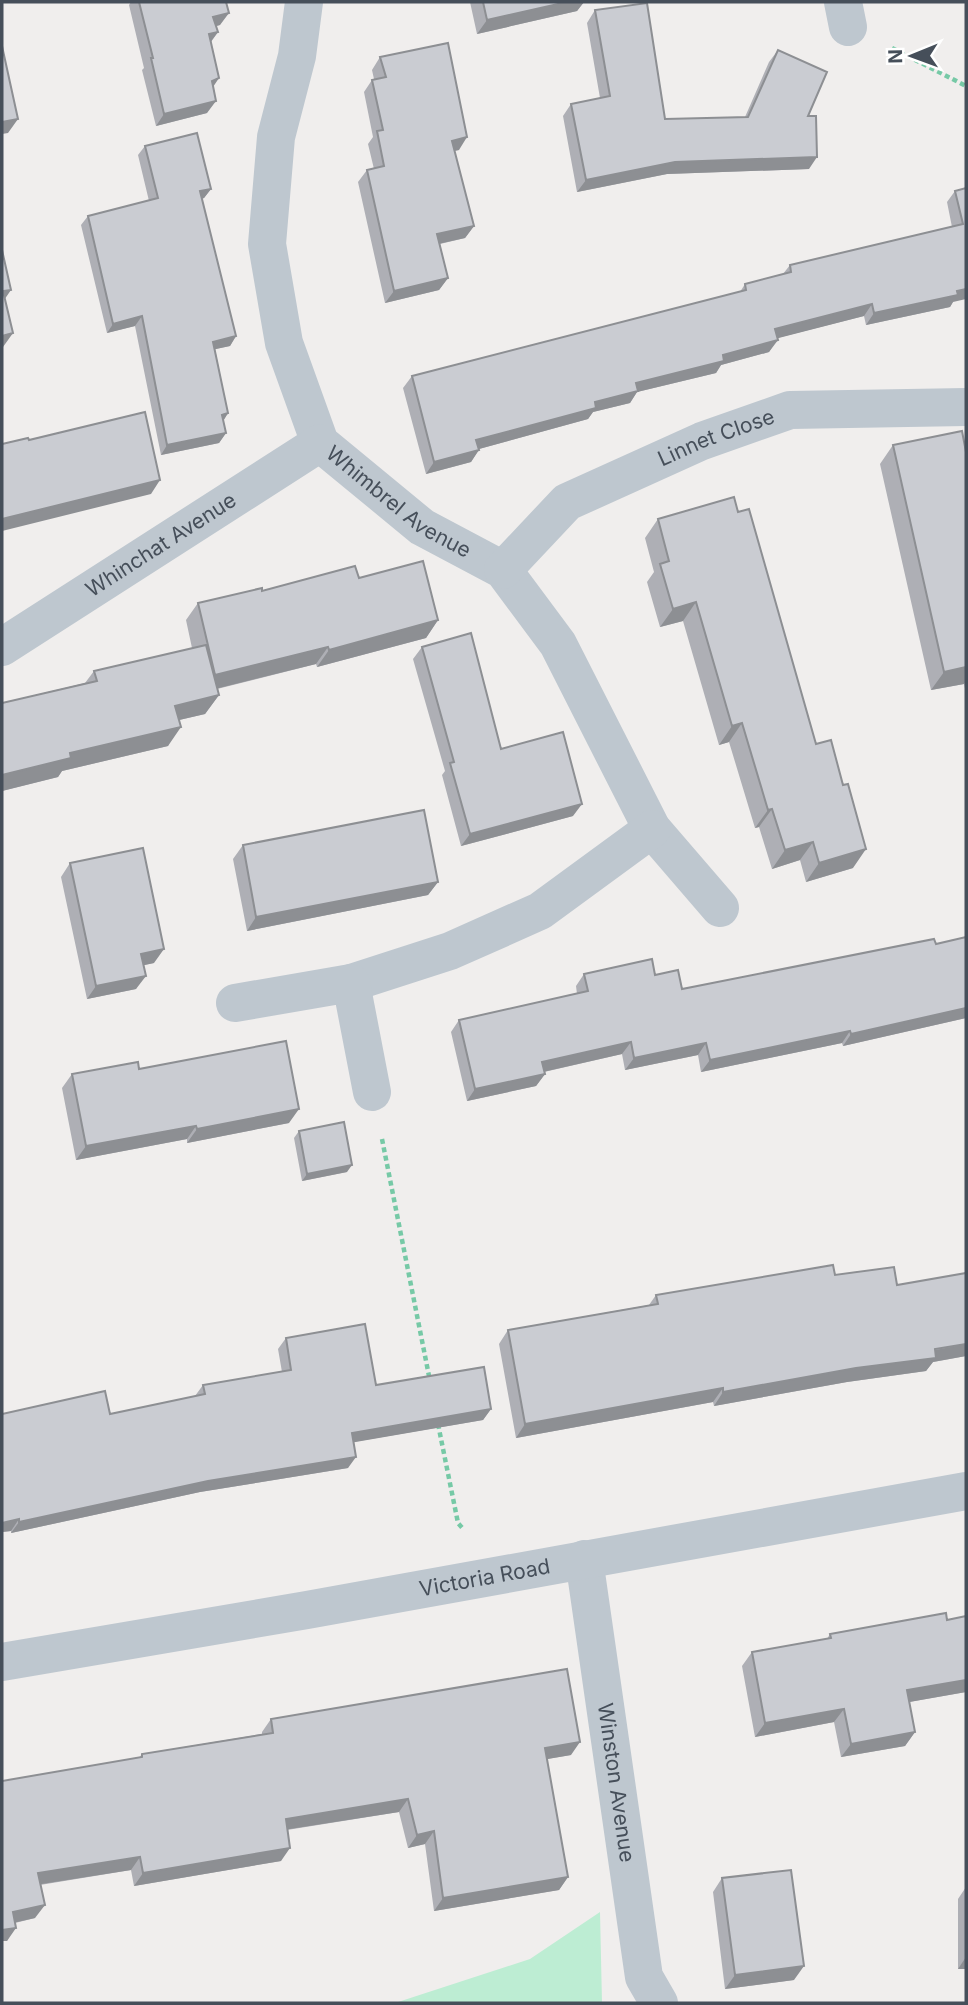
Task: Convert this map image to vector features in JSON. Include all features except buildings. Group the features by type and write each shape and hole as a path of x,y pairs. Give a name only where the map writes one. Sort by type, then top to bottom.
{"street":[{"name":"Whimbrel Avenue","path":"304,2 297,56 276,137 267,244 284,343 320,443 422,527 503,570 558,644 652,829 720,908"},
{"name":"Linnet Close","path":"503,570 568,502 702,441 752,423 790,410 966,407"},
{"name":"Whinchat Avenue","path":"2,647 320,443"},
{"path":"234,1003 351,983 450,951 540,911 652,829"},
{"path":"351,983 372,1092"},
{"name":"Victoria Road","path":"2,1662 966,1491"},
{"name":"Winston Avenue","path":"584,1559 644,1977 659,2003"}],"path":[{"path":"845,14 966,86"},
{"path":"372,1092 431,1389"},
{"path":"436,1416 458,1524 472,1538"}],"green space":[{"path":"600,1912 602,2003 395,2003 530,1959"}]}
